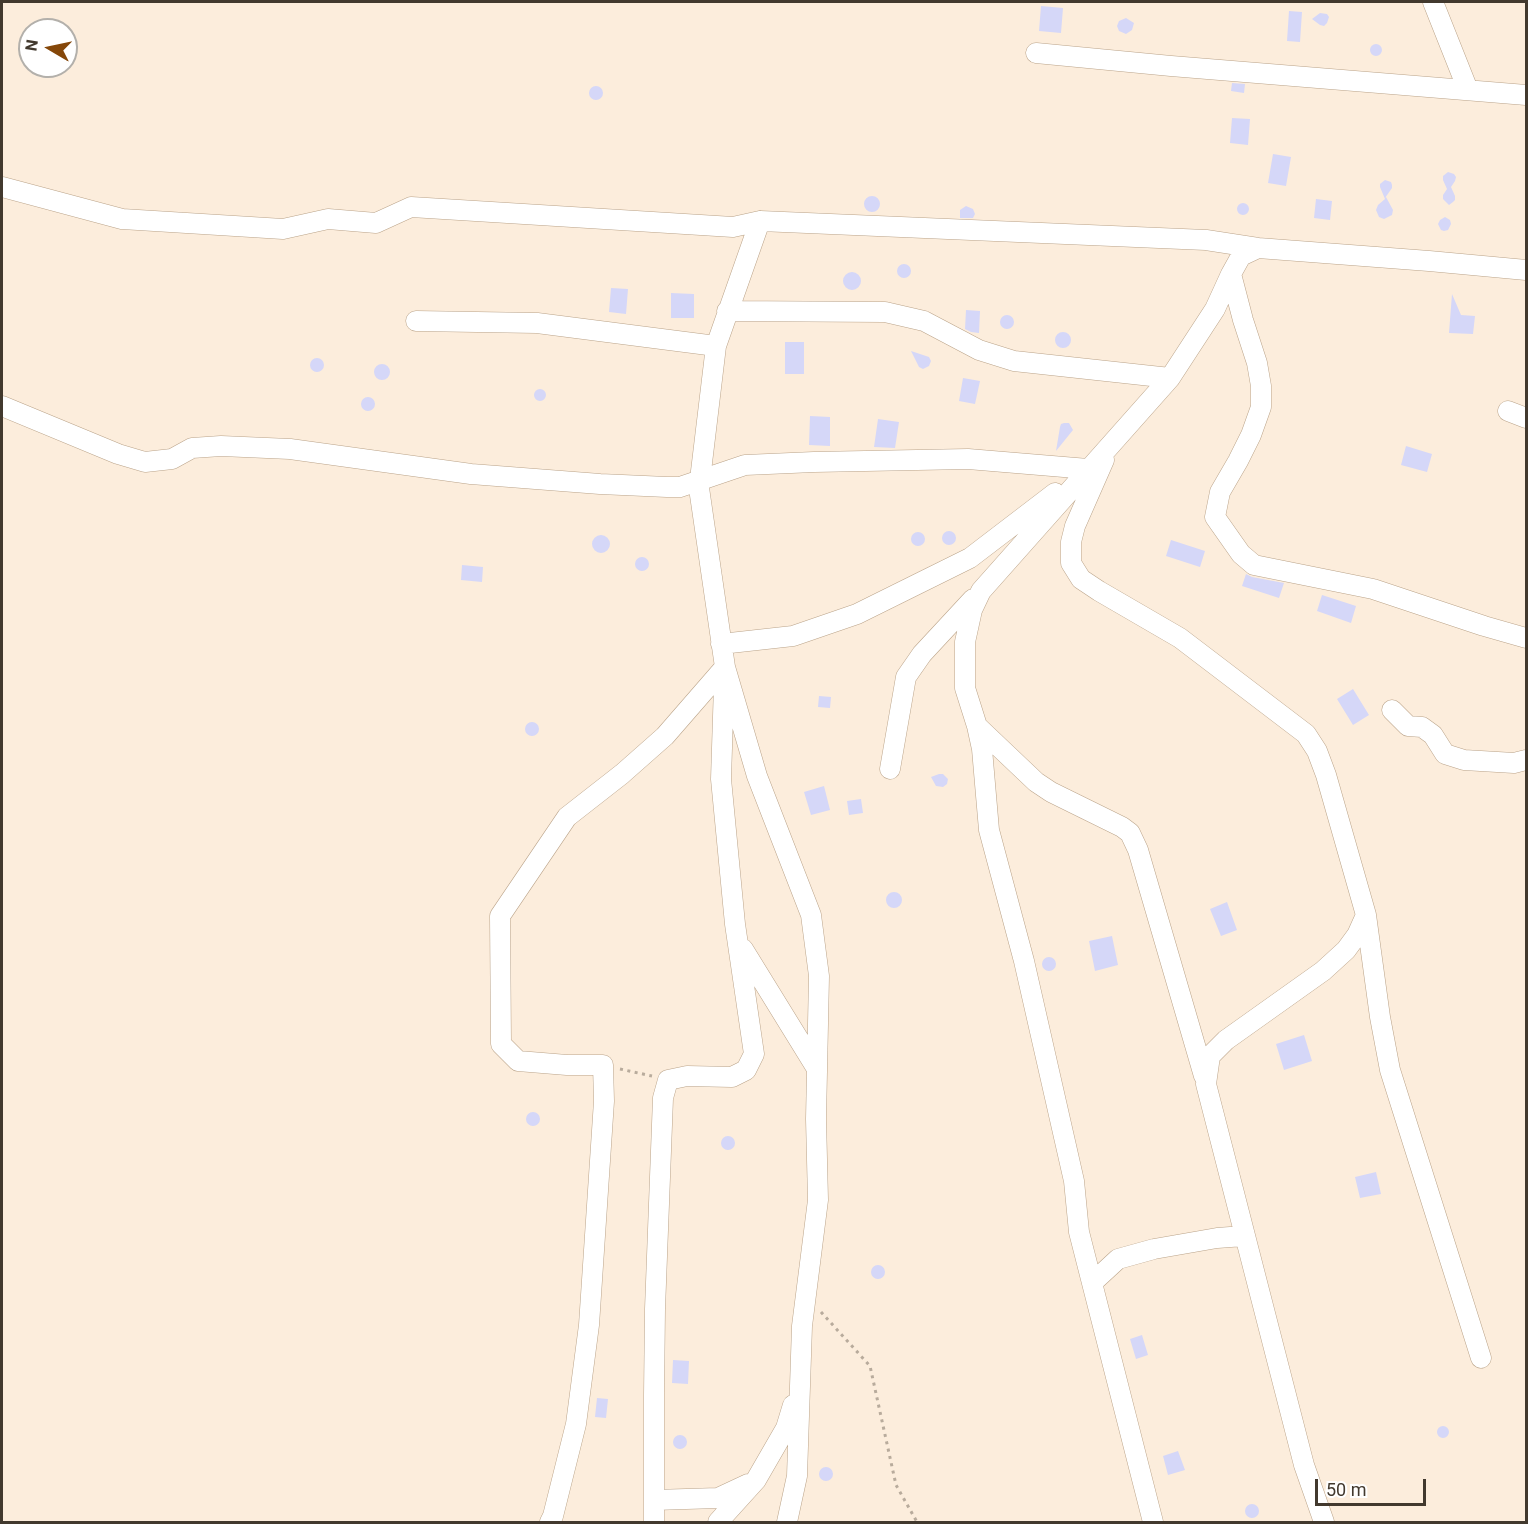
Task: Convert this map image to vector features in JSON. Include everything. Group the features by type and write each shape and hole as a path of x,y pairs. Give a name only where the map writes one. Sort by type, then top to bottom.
{"street":[{"path":"1433,2 1468,90"},
{"path":"1036,53 1527,95"},
{"path":"2,187 122,219 283,229 328,219 376,223 411,207 733,226 760,222 1206,240 1258,248 1527,270"},
{"path":"654,1522 656,1285 663,1098 668,1080 687,1076 732,1077 746,1070 754,1054 738,941 721,779 724,667 699,481 716,346 760,222"},
{"path":"721,644 793,636 857,614 970,558 1050,498 1112,444 1170,378 1215,309 1241,256 1258,248"},
{"path":"1231,274 1257,363 1261,386 1261,407 1251,435 1220,492 1215,517 1242,554 1254,564 1373,589 1527,638"},
{"path":"727,311 885,312 924,321 980,350 1014,361 1170,378"},
{"path":"416,321 537,323 716,346"},
{"path":"2,406 118,454 145,462 172,459 192,448 221,446 290,449 471,474 600,484 680,487 745,465 968,459 1084,469"},
{"path":"1508,411 1527,418"},
{"path":"1112,444 1075,526 1071,542 1071,563 1081,579 1180,638 1306,734 1317,751 1366,915 1390,1070 1482,1358"},
{"path":"890,770 906,677 922,654 981,591 1084,469"},
{"path":"981,591 972,610 965,642 965,688 982,749 989,830 1023,961 1074,1181 1079,1232 1153,1522"},
{"path":"550,1522 576,1424 589,1325 604,1101 603,1065 518,1061 501,1044 500,916 567,817 622,774 665,736 724,667"},
{"path":"724,667 757,776 811,915 819,976 816,1119 818,1200 802,1326 797,1476 787,1522"},
{"path":"1392,710 1408,726 1422,727 1433,735 1445,754 1464,760 1514,763 1527,760"},
{"path":"977,726 1036,782 1051,792 1122,827 1135,841 1206,1084 1304,1466 1324,1522"},
{"path":"1206,1084 1209,1056 1226,1040 1323,972 1346,950 1366,915"},
{"path":"738,941 817,1069"},
{"path":"1092,1283 1119,1259 1154,1249 1217,1238 1244,1236"},
{"path":"718,1522 756,1480 786,1428 800,1383"},
{"path":"780,1522 797,1476"},
{"path":"654,1500 718,1498 756,1480"}],"path":[{"path":"603,1065 668,1080"},
{"path":"806,1295 870,1366 896,1485 917,1522"}],"building":[{"path":"1041,6 1063,8 1061,33 1039,31"},
{"path":"1289,11 1302,12 1300,42 1287,41"},
{"path":"1320,13 1327,14 1329,17 1324,26 1312,19"},
{"path":"1126,18 1134,23 1132,30 1126,34 1119,31 1117,26 1119,21"},
{"path":"1378,44 1381,45 1381,55 1374,56 1371,55 1370,48 1371,45"},
{"path":"1232,83 1245,84 1244,93 1231,91"},
{"path":"596,86 601,88 603,93 601,98 596,100 591,98 589,93 591,88"},
{"path":"1232,118 1250,119 1248,145 1230,143"},
{"path":"1273,154 1291,157 1286,186 1268,183"},
{"path":"1448,172 1456,177 1451,187 1455,200 1449,205 1443,199 1447,189 1443,176"},
{"path":"1385,180 1391,182 1392,185 1385,198 1393,210 1392,215 1384,219 1379,217 1376,210 1385,199 1380,184"},
{"path":"872,196 880,204 872,212 864,204"},
{"path":"1316,199 1332,201 1330,220 1314,218"},
{"path":"1245,203 1248,204 1248,214 1241,215 1238,214 1237,207 1238,204"},
{"path":"966,206 973,209 975,214 973,218 960,218 960,210"},
{"path":"1445,217 1450,220 1451,224 1448,230 1444,231 1438,224"},
{"path":"901,264 907,264 911,271 907,278 901,278 897,274 897,268"},
{"path":"852,272 858,275 861,281 858,287 852,290 846,287 843,281 846,275"},
{"path":"611,288 628,289 626,314 609,312"},
{"path":"671,293 694,294 694,318 671,318"},
{"path":"1452,294 1461,315 1475,316 1473,334 1449,333"},
{"path":"966,310 980,311 979,333 965,329"},
{"path":"1004,315 1010,315 1014,322 1010,329 1004,329 1000,325 1000,319"},
{"path":"1063,332 1071,340 1063,348 1055,340"},
{"path":"785,342 804,342 804,374 785,374"},
{"path":"911,351 929,357 931,361 929,366 923,369 919,367"},
{"path":"314,358 320,358 324,365 320,372 314,372 310,368 310,362"},
{"path":"382,364 388,366 390,372 388,378 382,380 376,378 374,372 376,366"},
{"path":"963,378 980,381 975,404 959,401"},
{"path":"542,389 546,395 542,401 538,401 534,393"},
{"path":"365,397 371,397 375,404 371,411 365,411 361,407 361,401"},
{"path":"810,416 830,417 830,446 809,445"},
{"path":"878,419 899,422 895,448 874,447"},
{"path":"1064,423 1069,423 1073,430 1056,451 1060,427"},
{"path":"1406,446 1432,454 1427,472 1401,465"},
{"path":"949,531 954,533 956,538 954,543 949,545 944,543 942,538 944,533"},
{"path":"915,532 921,532 925,539 921,546 915,546 911,542 911,536"},
{"path":"601,535 607,538 610,544 607,550 601,553 595,550 592,544 595,538"},
{"path":"1171,540 1205,551 1200,567 1166,556"},
{"path":"639,557 645,557 649,564 645,571 639,571 635,567 635,561"},
{"path":"462,565 483,567 482,582 461,580"},
{"path":"1246,574 1284,583 1279,598 1242,586"},
{"path":"1322,595 1356,606 1351,623 1317,611"},
{"path":"1353,689 1369,715 1353,725 1337,699"},
{"path":"819,696 831,697 830,708 818,707"},
{"path":"529,722 535,722 539,729 535,736 529,736 525,732 525,726"},
{"path":"943,774 948,779 947,784 943,787 936,786 931,777"},
{"path":"824,786 830,810 811,815 804,792"},
{"path":"861,799 863,813 849,815 847,801"},
{"path":"891,892 897,892 902,900 900,906 891,908 886,903 886,897"},
{"path":"1227,902 1237,930 1221,936 1210,909"},
{"path":"1112,936 1118,965 1095,971 1089,941"},
{"path":"1046,957 1052,957 1056,964 1052,971 1046,971 1042,967 1042,961"},
{"path":"1304,1035 1312,1061 1284,1070 1276,1044"},
{"path":"533,1112 538,1114 540,1119 538,1124 533,1126 528,1124 526,1119 528,1114"},
{"path":"728,1136 733,1138 735,1143 733,1148 728,1150 723,1148 721,1143 723,1138"},
{"path":"1376,1172 1381,1194 1360,1198 1355,1177"},
{"path":"878,1265 883,1267 885,1272 883,1277 878,1279 873,1277 871,1272 873,1267"},
{"path":"1142,1335 1148,1355 1136,1359 1130,1339"},
{"path":"673,1360 689,1361 688,1384 672,1383"},
{"path":"597,1398 608,1399 606,1418 595,1417"},
{"path":"1445,1426 1449,1432 1445,1438 1441,1438 1437,1430"},
{"path":"680,1435 685,1437 687,1442 685,1447 680,1449 675,1447 673,1442 675,1437"},
{"path":"1178,1451 1185,1470 1168,1475 1163,1456"},
{"path":"826,1467 831,1469 833,1474 831,1479 826,1481 821,1479 819,1474 821,1469"},
{"path":"1249,1504 1255,1504 1259,1511 1255,1518 1249,1518 1245,1514 1245,1508"}]}
